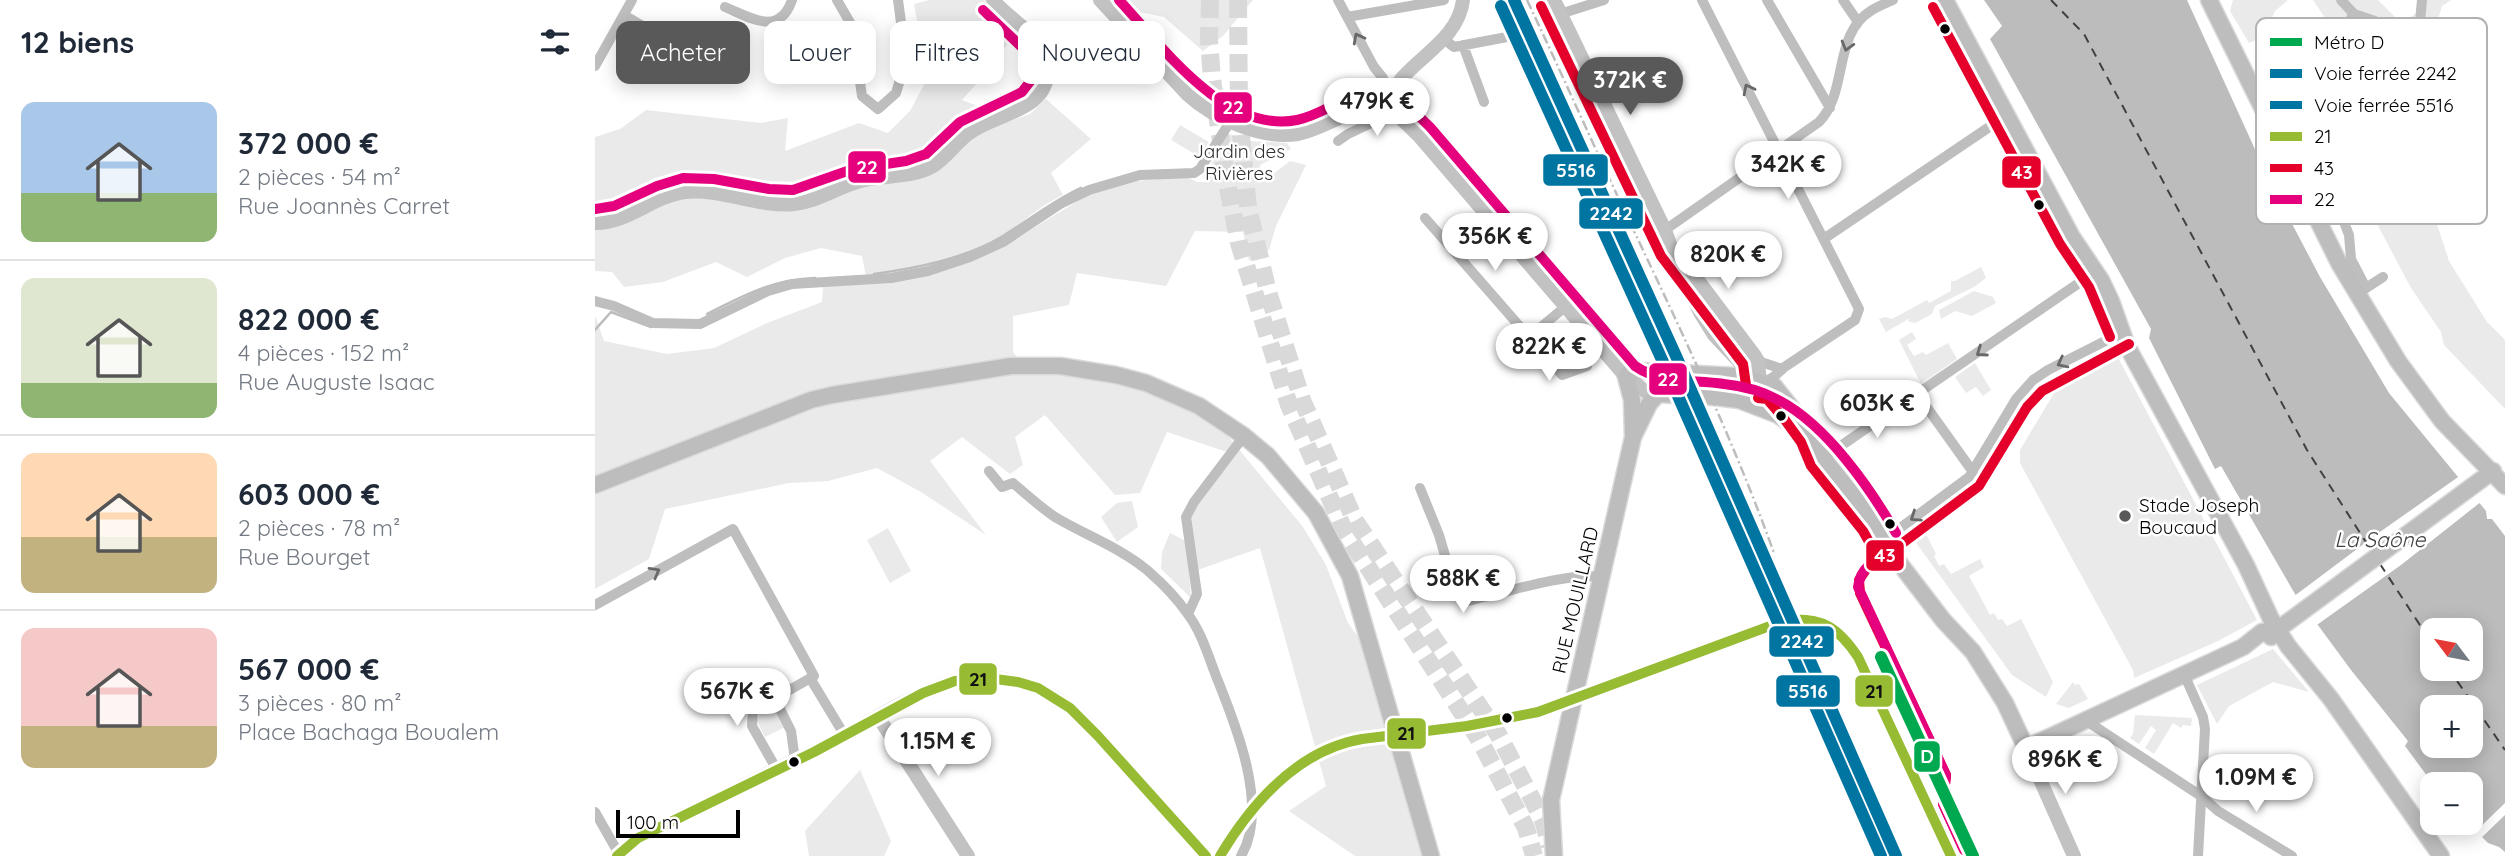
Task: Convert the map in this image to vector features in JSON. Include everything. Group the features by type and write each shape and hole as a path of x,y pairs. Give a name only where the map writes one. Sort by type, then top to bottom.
{"main road":[{"path":"1945,0 2072,237 2111,301 2128,349 2246,565 2277,629 2331,699 2441,856"},
{"path":"2209,0 2256,95"},
{"path":"2320,224 2339,263 2362,291 2398,360 2442,421 2505,486"},
{"path":"595,485 811,400 832,395 1022,365 1086,369 1146,383 1199,407 1244,436 1268,456 1317,513 1350,576 1431,856"},
{"path":"1626,377 1630,372 1636,371 1736,376 1774,386 1813,435 1823,458"},
{"name":"RUE MOUILLARD","path":"1626,377 1632,401 1633,437"},
{"path":"1658,394 1739,400 1778,415 1795,427 1875,523 1884,540 1943,620 1961,638 1985,670 2027,748 2183,674 2243,647 2266,640 2277,629 2307,610 2493,471"},
{"name":"RUE MOUILLARD","path":"1554,856 1551,800 1601,577 1633,437 1649,404 1658,394"}],"street":[{"path":"595,66 632,0"},
{"path":"725,7 769,23 781,19 792,0"},
{"path":"837,0 852,26 862,96 878,110 896,93 906,60 898,0"},
{"path":"595,223 618,219 682,192 701,191 795,204 864,180 910,174 932,167 968,134 988,122 1026,108 1046,84 1046,55 1037,40 1003,12 993,0"},
{"path":"1100,0 1196,102 1230,122 1272,134 1297,134 1357,110 1386,104"},
{"path":"1338,0 1374,67 1383,78 1386,104 1419,136 1626,377 1645,391 1658,394"},
{"path":"1347,17 1444,0"},
{"path":"1338,141 1366,127 1386,104 1402,77 1444,39 1455,23 1463,0"},
{"path":"1604,0 1557,7 1665,230 1680,273 1714,335 1723,357 1722,366 1715,375"},
{"path":"1702,0 1825,238 1858,304 1859,314 1855,320 1782,369 1780,374 1760,384 1739,400"},
{"path":"1767,0 1830,108"},
{"path":"1843,0 1858,22"},
{"path":"1665,230 1819,122 1830,108 1838,89 1847,41 1858,22 1871,10 1893,0"},
{"path":"2341,0 2354,14 2366,18"},
{"path":"2420,18 2422,0"},
{"path":"2351,18 2354,14"},
{"path":"624,15 634,21"},
{"path":"1444,39 1454,47 1507,37"},
{"path":"1463,45 1483,102"},
{"path":"1825,238 2007,115"},
{"path":"595,301 653,323 700,324 768,291 792,284 891,278 928,271 1003,242 1060,204 1089,190 1140,175 1194,173 1200,169 1230,122"},
{"path":"1425,218 1562,375 1587,366"},
{"path":"2345,224 2349,235 2351,259 2362,291 2383,278"},
{"path":"1673,249 1758,361 1764,396 1795,427"},
{"path":"1823,458 2095,272"},
{"path":"1701,314 1716,303"},
{"path":"1529,337 1565,307"},
{"path":"1884,540 1973,472 2016,399 2033,380 2123,332"},
{"path":"1714,335 1760,384"},
{"path":"1758,361 1782,369"},
{"path":"1918,395 1973,472"},
{"path":"1188,614 1197,594 1186,517 1194,502 1244,436"},
{"path":"989,471 1002,487 1013,483 1054,516 1135,561 1164,586 1188,614 1204,643 1245,757 1250,788 1250,820 1241,856"},
{"path":"1420,488 1439,534 1453,583 1462,599 1468,601 1545,583 1601,577"},
{"path":"595,605 733,529 814,676 753,711 752,726 777,770"},
{"path":"2183,674 2203,717 2205,729 2198,856"},
{"path":"595,812 618,855 638,838 936,688 959,680 982,677 1032,684 1063,702 1087,724 1206,856"},
{"path":"810,678 845,736"},
{"path":"775,699 791,731 795,760"},
{"path":"879,718 968,856"},
{"path":"2085,720 2201,796 2218,811 2292,856"},
{"path":"2027,748 2074,856"}],"green space":[{"path":"929,0 985,0 1002,21 917,21 914,4"},
{"path":"1114,0 1253,0 1223,36 1203,51 1164,17 1124,9"},
{"path":"2233,0 2288,0 2275,11 2272,18 2256,18 2256,40 2249,43 2230,11"},
{"path":"2313,0 2378,0 2396,18 2325,18"},
{"path":"2426,0 2451,0 2442,6 2438,18 2410,18 2426,5"},
{"path":"1004,23 1014,35 1004,49"},
{"path":"924,84 976,84 962,100 996,113 1001,124 1030,114 1046,99 1091,139 1051,173 1063,195 985,246 935,264 866,277 862,256 821,248 785,258 747,277 716,262 663,282 624,287 612,272 595,271 595,137 620,129 646,110 761,123 788,118 785,151 859,123 888,133 910,111"},
{"path":"1180,125 1209,142 1200,157 1171,140"},
{"name":"Jardin des Rivières","path":"1230,134 1250,141 1287,143 1291,149 1260,165 1263,182 1290,161 1306,165 1276,226 1269,250 1249,261 1243,232 1195,231 1166,286 1077,273 1069,305 1013,316 1013,352 1027,368 1141,385 1218,424 1303,527 1326,565 1348,623 1362,642 1425,856 1355,856 1289,811 1326,786 1260,548 1189,573 1191,598 1161,569 1162,552 1170,533 1186,541 1186,517 1236,455 1167,432 1140,493 1115,495 1045,415 1015,437 1023,465 1010,474 962,437 930,461 986,535 921,492 877,468 828,481 789,483 665,509 649,559 595,589 595,315 604,341 667,354 714,348 767,323 822,302 823,287 891,281 1004,246 1091,193 1128,182 1185,176 1197,182 1207,182 1203,177"},
{"path":"2377,224 2437,224 2449,261 2487,322 2505,340 2505,409 2444,345 2441,332 2411,288"},
{"path":"1981,267 1986,278 1974,287 1935,306 1932,314 1915,323 1908,321 1910,318 1886,332 1879,319 1892,319 1927,300 1929,303 1951,291 1951,281"},
{"path":"1974,291 1993,297 1996,303 1972,316 1955,311 1941,319 1939,310"},
{"path":"1912,332 1916,339 1907,345 1914,356 1923,352 1926,355 1948,343 1957,359 1921,384 1899,340"},
{"name":"Stade Joseph Boucaud","path":"2113,348 2257,620 2218,641 2134,678 2133,670 2020,463 2020,450 2066,373"},
{"path":"1975,363 1991,390 1983,396 1976,387 1966,393 1955,377"},
{"path":"1132,501 1138,527 1117,542 1101,517 1117,503"},
{"path":"1949,504 1955,513 1924,530 1939,566 1944,564 1951,574 1980,559 1984,567 1969,576 1990,615 1994,613 1998,620 2002,619 2007,626 2021,619 2053,682 2046,697 2012,675 1914,540 1915,528"},
{"path":"888,528 911,571 890,583 867,540"},
{"path":"2273,649 2309,692 2273,682 2229,706 2217,724 2197,685"},
{"path":"2073,682 2075,685 2079,684 2088,699 2069,708 2056,704"},
{"path":"766,709 776,712 785,727 765,737 757,721 760,712"},
{"path":"2135,715 2192,718 2191,726 2183,725 2181,728 2173,723 2154,754 2145,748 2156,730 2151,726 2139,744 2130,738"},
{"path":"860,770 891,841 884,856 809,856 805,831"}],"water":[{"name":"La Saône","path":"1984,0 2187,0 2256,151 2256,224 2292,224 2320,277 2389,393 2486,511 2487,519 2492,519 2505,536 2505,852 2488,843 2480,835 2483,835 2483,772 2424,772 2405,746 2408,741 2295,594 2221,466 2215,469 2149,338 2151,329 1990,39 2002,26"}],"pier":[{"path":"2461,475 2482,501 2401,565 2314,627 2293,597"},
{"path":"2505,803 2505,815 2479,840 2474,835 2483,835 2483,824"}],"waterway":[{"path":"874,274 923,265 973,251 1003,236 1081,188"},
{"path":"707,314 772,285 815,278"},
{"path":"595,330 611,312 651,327"}],"ferry route":[{"path":"2051,0 2084,34 2307,450 2371,550"},
{"path":"2380,564 2420,625"},
{"path":"2457,681 2505,750"}],"tunnel":[{"path":"1210,0 1212,79 1227,183 1239,243 1289,405 1344,530 1479,739 1526,828 1534,856"},
{"path":"1238,0 1239,114 1248,208 1268,292 1302,400 1355,521 1498,734 1543,820 1550,846"}],"railway":[{"path":"1527,0 1704,381 1774,553"},
{"path":"1767,566 1792,615 1901,856"}],"metro line":[{"name":"D","path":"1881,657 1973,856"}],"rail line":[{"name":"2242","path":"1514,0 1676,356 1896,856"},
{"name":"5516","path":"1501,6 1663,362 1881,856"}],"transit line":[{"name":"22","path":"1119,0 1175,62 1220,100 1244,114 1270,121 1297,120 1351,97 1383,90"},
{"name":"43","path":"1541,6 1661,256 1743,364 1746,385"},
{"name":"43","path":"1933,7 2060,244 2089,287 2110,337"},
{"name":"22","path":"595,209 614,206 657,186 683,178 714,179 769,189 793,190 853,169 906,161 926,154 960,122 1022,92 1032,79 1034,68 1030,55 983,10"},
{"name":"22","path":"1396,94 1430,127 1635,366 1667,379 1731,385 1753,390 1773,397 1797,412 1831,442 1846,460 1874,497 1896,533"},
{"name":"43","path":"1964,850 1943,804 1946,775 1860,593 1859,580 1869,565 1979,486 2027,407 2042,391 2129,344"},
{"name":"43","path":"1758,398 1767,399 1785,420 1801,442 1811,466 1863,531 1872,547"},
{"name":"22","path":"1890,553 1869,566 1859,580 1858,587 1946,775 1943,804 1964,850"},
{"name":"21","path":"1220,856 1262,799 1297,767 1317,754 1362,739 1467,726 1538,712 1786,620 1799,619 1819,622 1836,631 1858,657 1951,856"},
{"name":"21","path":"617,856 638,838 814,752 923,693 955,681 988,678 1038,688 1070,708 1206,856"}],"place":[{"name":"Stade Joseph Boucaud","path":"2125,516"}]}
